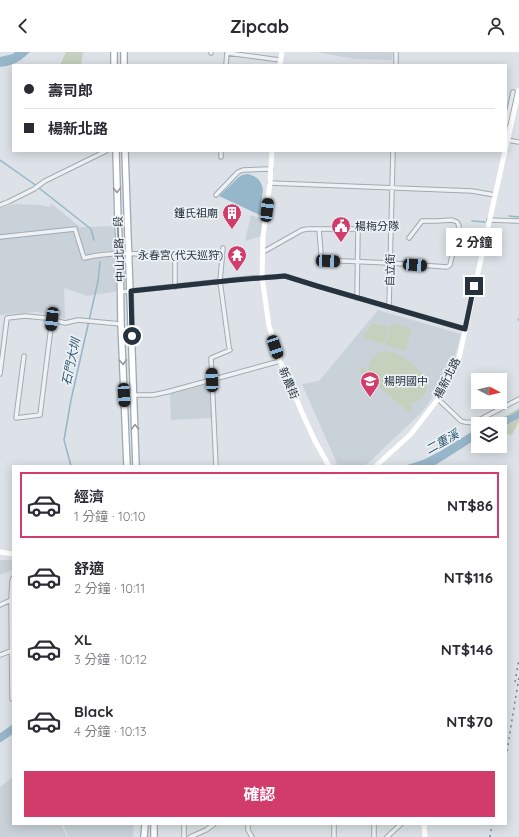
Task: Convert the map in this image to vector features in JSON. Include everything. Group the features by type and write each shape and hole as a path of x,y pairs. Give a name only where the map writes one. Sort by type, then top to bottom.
{"main road":[{"path":"114,52 114,64"},
{"path":"124,52 124,64"},
{"name":"中山北路一段","path":"116,152 127,465"},
{"name":"中山北路一段","path":"125,152 130,253 136,465"},
{"path":"144,837 145,825"},
{"path":"154,825 154,837"}],"street":[{"path":"226,64 226,52 280,63 282,52"},
{"path":"396,52 396,64"},
{"path":"519,90 507,140 519,142"},
{"path":"507,119 513,92"},
{"path":"0,205 104,152"},
{"path":"221,152 221,157"},
{"name":"新農街","path":"272,152 270,183 263,236 262,277 269,326 280,361 314,441 328,465"},
{"name":"自立街","path":"389,307 393,152"},
{"name":"楊新北路","path":"377,465 411,434 438,399 459,358 505,152"},
{"path":"216,195 238,172 243,170 271,169"},
{"path":"270,183 472,191 495,195"},
{"path":"319,229 320,260 447,267 450,265 459,226 457,222 452,220 436,222 422,221 409,238"},
{"path":"489,220 519,222"},
{"path":"0,237 74,229 84,258 130,253 175,256 175,287"},
{"path":"357,298 358,229"},
{"path":"263,252 302,230 391,229"},
{"path":"216,465 211,358 230,348 220,281 223,248"},
{"path":"120,292 220,281 285,276 465,329"},
{"path":"0,374 7,318 25,316 52,319 66,323 84,320 121,324"},
{"path":"24,356 16,418 40,415 52,319"},
{"path":"124,395 160,394 280,361"},
{"path":"438,399 461,421 470,423 475,422 519,399"},
{"path":"0,552 12,554"},
{"path":"12,581 12,699"},
{"path":"0,605 11,600"},
{"path":"0,655 11,650"},
{"path":"184,825 184,837"},
{"path":"190,837 206,830 213,825"},
{"path":"248,825 248,830 252,837"},
{"path":"334,825 334,837"},
{"path":"374,825 374,837"},
{"path":"387,837 399,825"},
{"path":"424,825 425,837"}],"shaded area":[{"path":"316,52 393,52 392,60 355,59"},
{"path":"16,204 49,207 52,204 80,227 116,226 118,291 87,296 64,288 65,319 37,312 0,315 0,208"},
{"path":"251,215 263,220 261,236 245,241"},
{"name":"楊明國中","path":"378,310 461,334 455,357 442,384 422,412 366,465 338,465 302,384 319,381"},
{"path":"211,383 213,418 171,420 170,394"},
{"path":"0,560 12,560 12,570 0,575"},
{"path":"12,778 12,825 61,825 67,837 0,837 0,787"},
{"path":"63,825 134,825 133,837 68,837"}],"green space":[{"path":"66,52 83,52 81,64 60,64"},
{"path":"372,323 389,327 384,344 363,338"},
{"path":"392,323 412,329 405,351 385,345"},
{"path":"382,351 388,351 404,358 423,374 426,379 427,389 419,400 409,404 414,409 410,413 358,370 362,366 368,371 369,364 372,359 376,354"},
{"path":"519,408 519,421 512,435 507,434 507,417 504,417"}],"water":[{"path":"15,52 30,52 16,62 0,67 0,57 13,54"},
{"path":"248,174 258,179 263,189 260,215 219,196 239,177"},
{"path":"519,410 519,418 507,424 507,417 504,417"},
{"path":"471,432 471,442 437,464 407,465 423,460"}],"waterway":[{"name":"石門大圳","path":"0,160 34,184 91,229 94,240"},
{"path":"509,216 519,217"},
{"path":"472,221 485,222"},
{"name":"石門大圳","path":"71,465 64,440 71,400 98,281 100,262"},
{"name":"二重溪","path":"0,738 12,730"}],"railway":[{"path":"515,682 519,659"},
{"path":"507,751 519,677"},
{"path":"490,837 492,825"}],"place":[{"name":"鍾氏祖廟","path":"232,230"},
{"name":"楊梅分隊","path":"341,243"},
{"name":"永春宮(代天巡狩)","path":"237,272"},
{"name":"楊明國中","path":"370,398"}],"route":[{"path":"132,336 131,291 262,277 285,276 465,329 474,286"}]}
